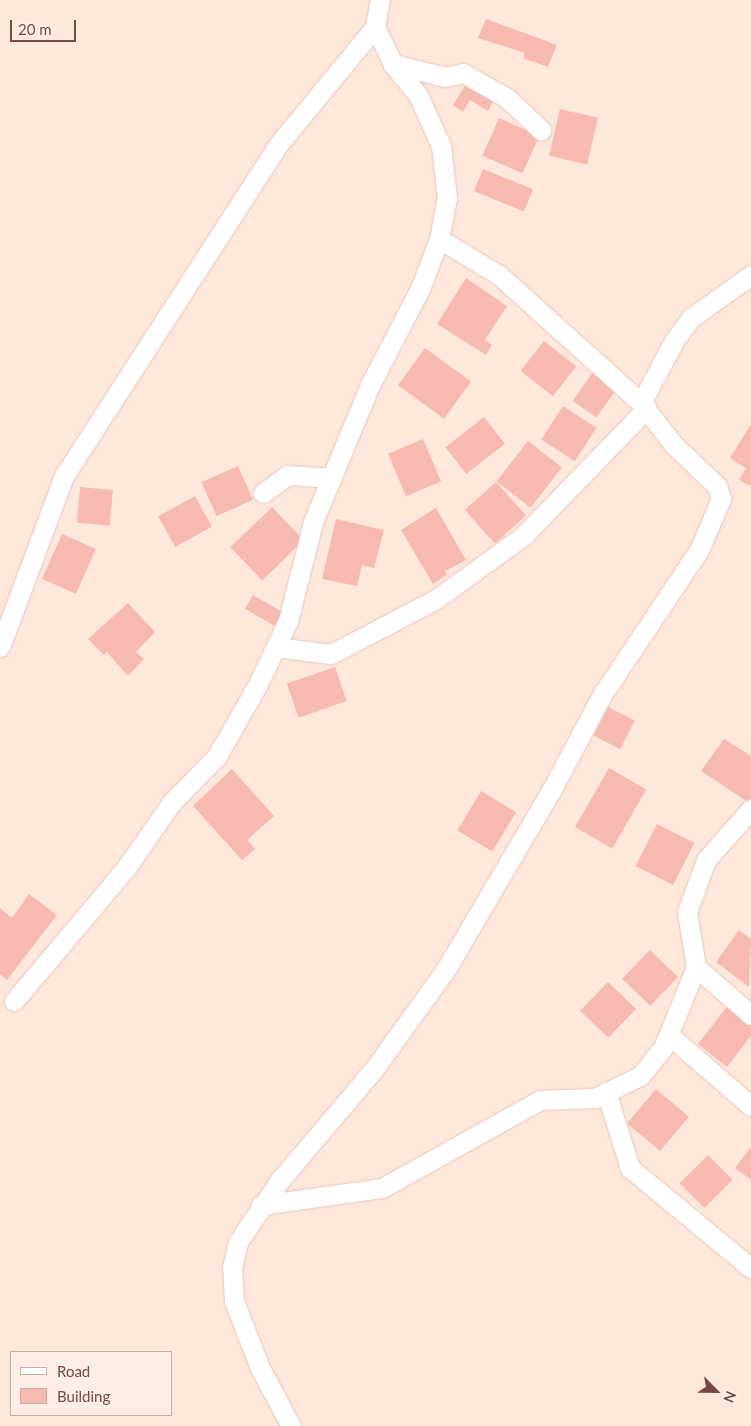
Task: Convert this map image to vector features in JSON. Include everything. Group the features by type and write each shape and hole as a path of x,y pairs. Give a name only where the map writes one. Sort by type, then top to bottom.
{"street":[{"path":"0,647 64,476 278,145 375,27 380,0"},
{"path":"14,1001 126,868 172,802 217,756 288,621 313,522 371,383 420,289 439,239 447,198 441,146 418,96 393,64 375,27"},
{"path":"393,64 445,77 463,73 507,98 542,130"},
{"path":"291,1426 260,1368 234,1301 232,1268 236,1248 261,1205 374,1068 446,969 552,790 602,695 699,550 721,499 717,486 674,445 644,406 499,275 439,239"},
{"path":"276,647 331,654 436,598 523,536 644,406 674,340 692,318 751,275"},
{"path":"263,493 288,475 332,478"},
{"path":"261,1205 382,1188 540,1100 595,1098 640,1076 663,1048 696,967 687,912 706,860 751,810"},
{"path":"696,967 751,1015"},
{"path":"669,1035 751,1106"},
{"path":"606,1092 630,1168 751,1268"}],"building":[{"path":"486,19 557,45 548,67 523,58 525,53 478,38"},
{"path":"467,82 495,97 488,111 470,100 463,112 453,105"},
{"path":"560,109 598,118 587,165 549,156"},
{"path":"499,118 539,136 523,173 482,155"},
{"path":"483,169 533,189 524,211 474,191"},
{"path":"466,278 507,306 485,340 492,345 486,355 437,324"},
{"path":"544,341 576,366 553,396 521,371"},
{"path":"425,348 471,382 444,419 398,385"},
{"path":"595,369 619,386 596,418 573,401"},
{"path":"563,406 597,428 575,461 541,440"},
{"path":"484,417 505,444 466,474 445,447"},
{"path":"751,424 751,486 739,480 746,468 730,458"},
{"path":"423,439 441,481 406,496 388,454"},
{"path":"528,441 562,467 530,508 497,481"},
{"path":"238,466 253,500 217,516 201,482"},
{"path":"496,482 526,515 495,544 465,510"},
{"path":"80,487 113,490 110,526 77,523"},
{"path":"195,496 212,527 175,547 158,516"},
{"path":"272,507 304,540 262,580 230,547"},
{"path":"436,508 466,560 445,571 447,575 433,584 401,530"},
{"path":"336,519 384,530 374,568 362,565 357,586 322,579"},
{"path":"62,534 96,549 76,594 42,579"},
{"path":"253,595 282,612 274,626 245,609"},
{"path":"128,603 155,632 136,652 144,659 128,676 107,652 104,655 88,639"},
{"path":"335,667 347,701 298,718 287,684"},
{"path":"608,707 635,721 620,749 593,736"},
{"path":"724,739 751,756 751,798 748,802 701,771"},
{"path":"609,768 646,790 612,848 575,827"},
{"path":"232,769 274,816 247,840 255,849 242,860 193,806"},
{"path":"481,791 516,812 492,852 457,830"},
{"path":"657,824 694,843 673,885 636,866"},
{"path":"29,894 57,915 7,980 0,974 0,908 12,918"},
{"path":"739,930 751,939 749,987 716,962"},
{"path":"650,950 678,977 650,1006 622,979"},
{"path":"608,982 636,1009 608,1038 580,1011"},
{"path":"729,1004 751,1022 751,1036 727,1067 698,1044"},
{"path":"656,1089 689,1117 660,1151 627,1123"},
{"path":"751,1147 751,1180 735,1168"},
{"path":"708,1155 733,1180 704,1208 680,1183"}]}
